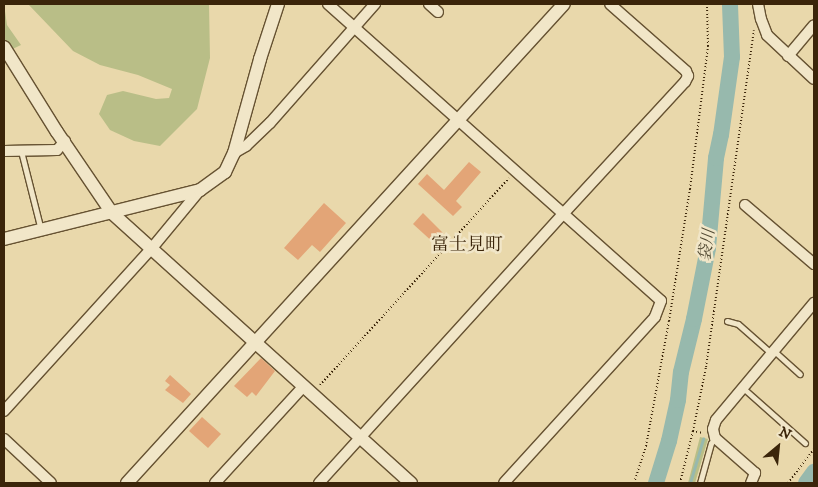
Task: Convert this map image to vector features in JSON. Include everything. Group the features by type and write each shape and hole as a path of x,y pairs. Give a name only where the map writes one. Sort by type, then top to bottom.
{"street":[{"path":"4,411 152,248 200,190 225,172 234,153 260,59 278,4"},
{"path":"328,4 661,301 655,318 504,483"},
{"path":"234,153 246,146 270,122 376,4"},
{"path":"430,4 438,12"},
{"path":"127,483 564,4"},
{"path":"319,483 685,82 688,76 686,71 610,4"},
{"path":"758,4 767,35 814,78"},
{"path":"788,56 814,25"},
{"path":"4,47 112,213 411,483"},
{"path":"4,150 57,150 65,141"},
{"path":"4,239 200,190"},
{"path":"744,205 814,264"},
{"path":"752,483 755,473 716,438 713,429 716,420 814,303"},
{"path":"216,483 308,390"},
{"path":"4,439 52,483"}],"lane":[{"path":"21,151 41,230"},
{"path":"727,320 738,324 800,374"},
{"path":"742,387 805,443"},
{"path":"700,483 711,443 716,438"}],"path":[{"path":"634,483 646,446 669,321 690,189 708,46 707,4"},
{"path":"680,483 706,367 754,29"},
{"path":"308,390 515,171"},
{"path":"693,431 703,433"},
{"path":"788,483 814,449"}],"green space":[{"path":"4,4 7,25 21,45 4,53"},
{"path":"28,4 209,4 210,58 197,109 160,146 134,141 110,130 99,114 107,95 123,91 156,99 169,98 172,89 138,75 100,65 73,51"},
{"path":"700,437 708,439 695,483 688,483"}],"building":[{"path":"469,162 481,172 456,201 462,207 453,216 418,184 427,174 444,190"},
{"path":"324,203 346,223 320,252 312,245 298,260 284,248"},
{"path":"423,213 444,234 435,244 413,224"},
{"path":"261,358 275,371 256,396 252,392 247,397 234,386"},
{"path":"170,375 191,394 183,403 165,390 170,385 165,381"},
{"path":"202,417 221,434 208,448 189,431"}],"waterway":[{"name":"袋川","path":"656,483 669,441 678,400 681,372 708,248 716,158 732,57 730,4"},
{"path":"690,483 703,439"},
{"path":"806,483 814,472"}],"district":[{"name":"富士見町","path":"467,245"}]}
